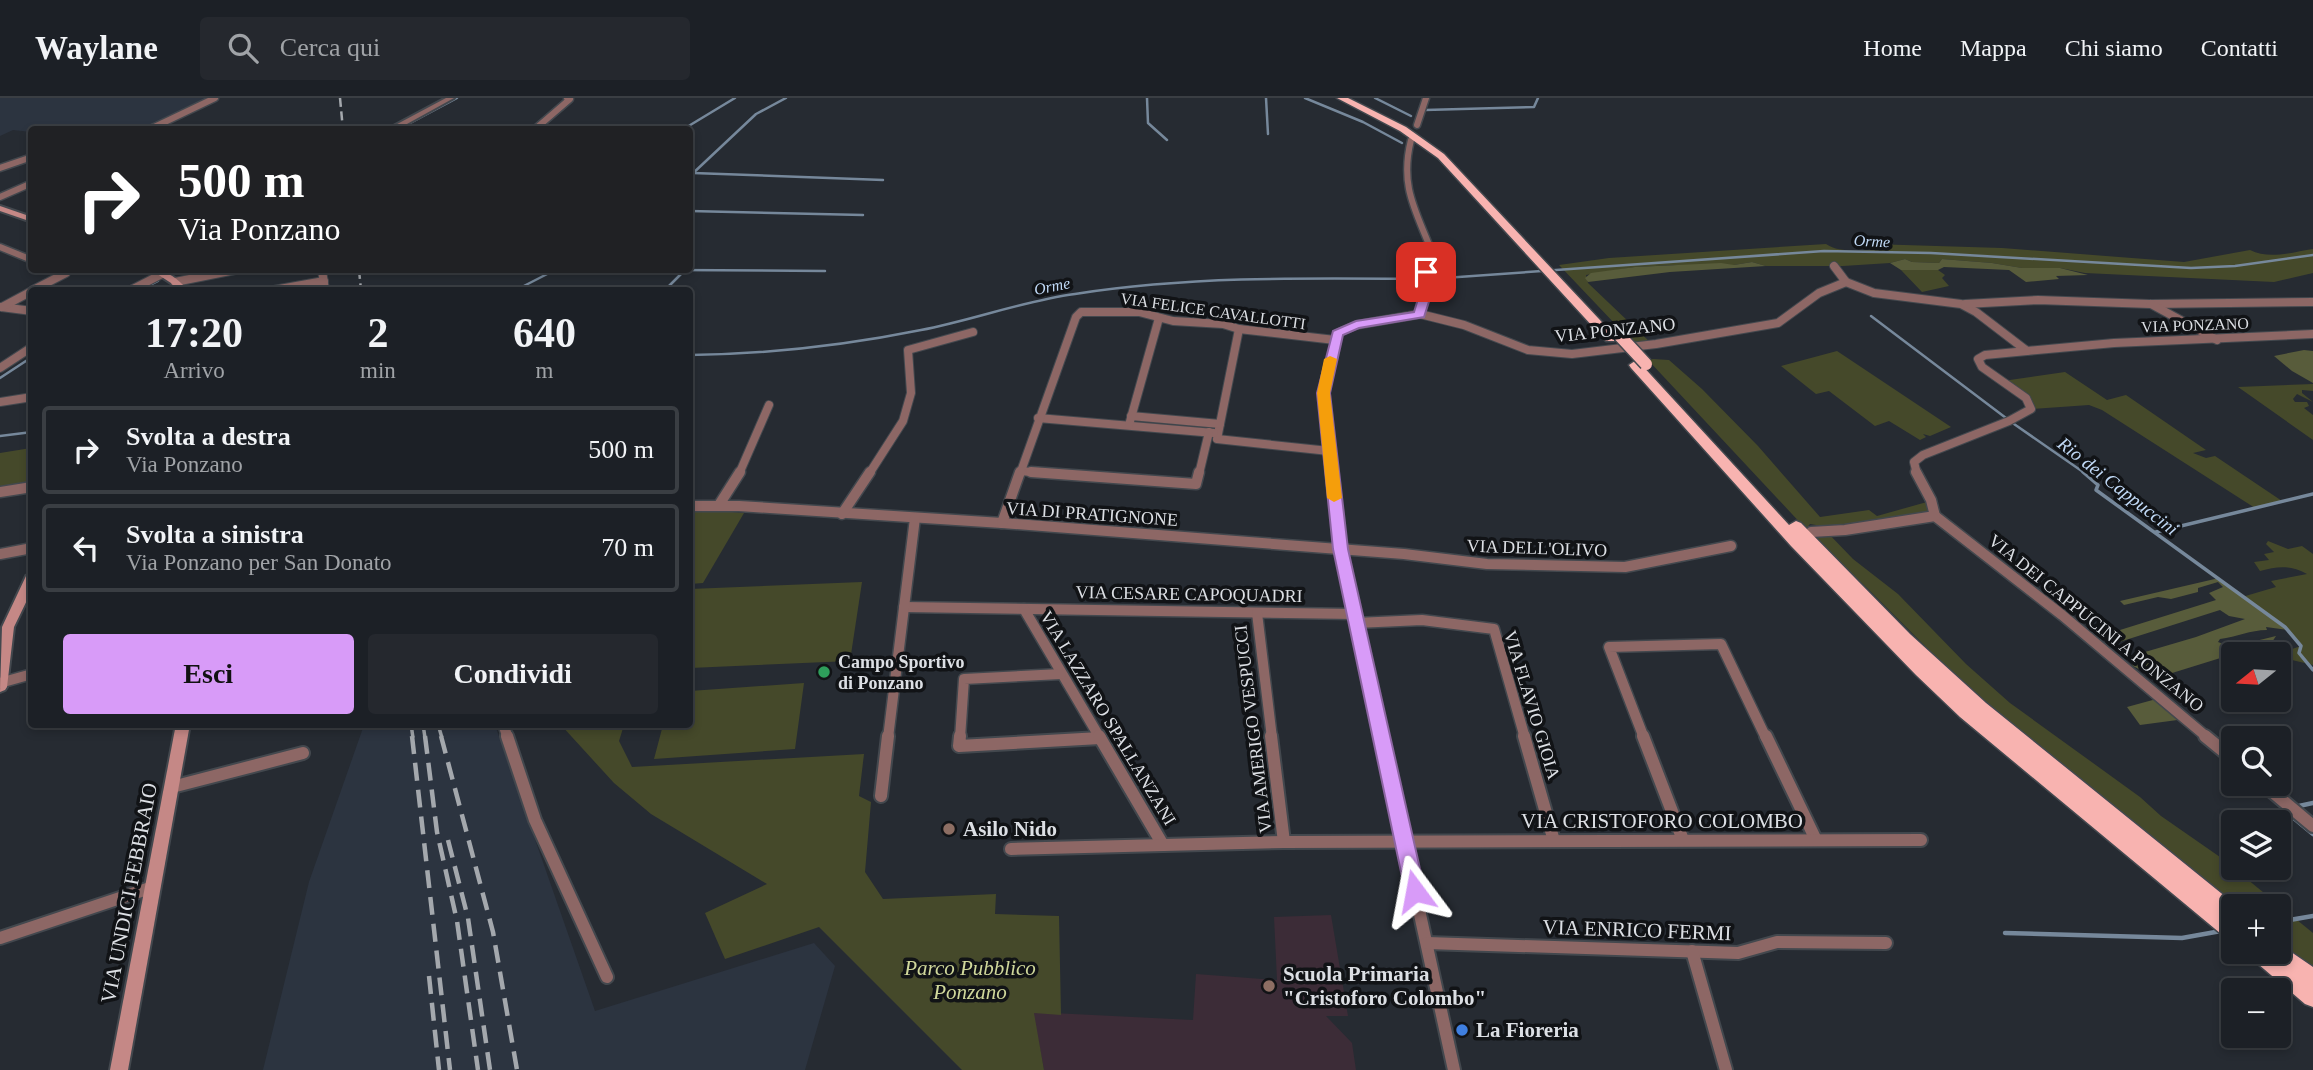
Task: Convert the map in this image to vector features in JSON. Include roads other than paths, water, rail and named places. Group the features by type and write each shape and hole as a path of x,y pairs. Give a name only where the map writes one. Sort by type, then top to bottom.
{"highway":[{"path":"1341,98 1403,129 1441,156 1548,264"},
{"path":"1352,98 1402,122 1448,154 1825,573 1899,650 1966,712 2221,922"},
{"path":"1640,365 1839,572 1931,663 1980,708 2221,905"},
{"path":"2291,962 2313,980"},
{"path":"2273,964 2313,997"}],"main road":[{"path":"0,208 28,218"},
{"path":"165,273 180,287"},
{"path":"0,685 8,627 28,584"},
{"name":"VIA UNDICI FEBBRAIO","path":"119,1070 182,728"}],"street":[{"path":"156,126 215,98"},
{"path":"396,126 451,98"},
{"path":"538,126 569,98"},
{"path":"1417,125 1426,98"},
{"path":"1411,140 1404,163 1410,205 1433,255 1426,272 1427,289 1420,314"},
{"path":"0,168 28,158"},
{"path":"0,197 28,185"},
{"path":"0,247 28,258"},
{"path":"1834,265 1846,282 1874,293 1961,304 2038,300 2150,304 2313,302"},
{"path":"40,287 66,273"},
{"path":"136,287 160,273"},
{"path":"175,282 221,273"},
{"path":"323,273 325,287"},
{"path":"291,287 324,281"},
{"name":"VIA PONZANO","path":"1335,340 1338,333 1356,325 1420,314 1464,325 1494,339 1528,350 1572,354 1763,327 1794,314 1830,286 1846,282"},
{"path":"1,307 28,293"},
{"path":"1961,304 1976,312 2027,351"},
{"path":"2150,304 2218,341"},
{"path":"1,307 28,311"},
{"name":"VIA FELICE CAVALLOTTI","path":"1038,418 1076,317 1086,311 1139,312 1159,318 1335,340"},
{"path":"1130,420 1159,318"},
{"path":"1020,471 1193,485 1198,482 1216,432 1239,329"},
{"path":"842,514 903,421 911,393 908,350 973,332"},
{"name":"VIA PONZANO","path":"2027,351 2114,343 2218,341 2313,334"},
{"path":"1335,340 1324,393 1340,549 1454,1070"},
{"path":"0,368 28,350"},
{"path":"1811,532 1845,530 1935,516 1934,500 1919,479 1914,462 2028,412 2031,404 2026,398 1982,367 1978,359 1985,355 2027,351"},
{"path":"0,402 28,398"},
{"path":"719,505 746,462 769,405"},
{"path":"1002,523 1038,418 1130,420 1329,451"},
{"path":"1130,420 1216,432"},
{"path":"0,492 28,488"},
{"name":"VIA DI PRATIGNONE","path":"693,506 719,505 1002,523 1340,549"},
{"name":"VIA DEI CAPPUCINI A PONZANO","path":"1935,516 2062,615 2221,749"},
{"path":"881,796 915,518"},
{"name":"VIA DELL'OLIVO","path":"1340,549 1487,564 1625,567 1731,546"},
{"path":"0,554 28,549"},
{"name":"VIA CESARE CAPOQUADRI","path":"904,607 1257,613 1355,618"},
{"name":"VIA LAZZARO SPALLANZANI","path":"1024,609 1163,845"},
{"name":"VIA AMERIGO VESPUCCI","path":"1257,613 1284,842"},
{"name":"VIA FLAVIO GIOIA","path":"1355,618 1422,620 1494,629 1554,841"},
{"path":"1683,840 1609,647 1721,644 1815,840"},
{"path":"1061,674 964,678 960,746 1100,738"},
{"path":"0,685 28,675"},
{"path":"504,728 535,820 607,977"},
{"path":"172,787 303,753"},
{"path":"2277,796 2313,826"},
{"name":"VIA CRISTOFORO COLOMBO","path":"1011,849 1284,842 1922,841"},
{"path":"0,938 153,887"},
{"name":"VIA ENRICO FERMI","path":"1427,943 1746,952 1786,942 1886,943"},
{"path":"1692,951 1726,1070"}],"waterway":[{"path":"404,126 457,98"},
{"path":"689,126 735,98"},
{"path":"693,173 756,114 786,98"},
{"path":"1147,98 1148,123 1167,140"},
{"path":"1266,98 1268,134"},
{"path":"1305,98 1363,122 1402,143"},
{"path":"1375,98 1411,116"},
{"path":"1426,105 1425,110 1534,107 1538,98"},
{"path":"693,173 883,180"},
{"path":"693,211 863,215"},
{"name":"Orme","path":"1430,279 1824,251 1931,253 2191,268 2235,266 2313,255"},
{"path":"693,270 825,271"},
{"path":"522,287 549,273"},
{"path":"668,287 682,273"},
{"name":"Orme","path":"693,355 778,351 863,341 940,326 1056,297 1119,288 1249,279 1424,279"},
{"path":"146,287 158,281"},
{"name":"Rio dei Cappuccini","path":"1871,316 2006,418"},
{"path":"0,378 28,360"},
{"name":"Rio dei Cappuccini","path":"2014,424 2086,474"},
{"name":"Orme","path":"0,436 28,432"},
{"name":"Rio dei Cappuccini","path":"2083,472 2098,485 2096,490 2285,627 2301,646 2299,653 2313,670"},
{"path":"2156,532 2313,494"},
{"path":"2299,806 2313,803"},
{"path":"2283,809 2313,834"},
{"path":"2291,920 2313,916"},
{"path":"2005,933 2182,938 2221,931"}],"railway":[{"path":"340,98 343,126"},
{"path":"359,273 361,287"},
{"path":"412,728 413,738"},
{"path":"424,728 425,738"},
{"path":"439,728 442,738"},
{"path":"412,736 450,1070"},
{"path":"425,736 437,832 457,921 478,1070"},
{"path":"441,736 493,932 517,1070"},
{"path":"448,840 468,918 490,1070"},
{"path":"429,976 439,1070"}],"place":[{"name":"Campo Sportivo di Ponzano","path":"824,672"},
{"name":"Asilo Nido","path":"949,829"},
{"name":"Scuola Primaria \"Cristoforo Colombo\"","path":"1269,986"},
{"name":"La Fioreria","path":"1462,1030"}],"park label":[{"name":"Parco Pubblico Ponzano","path":"970,980"}]}
